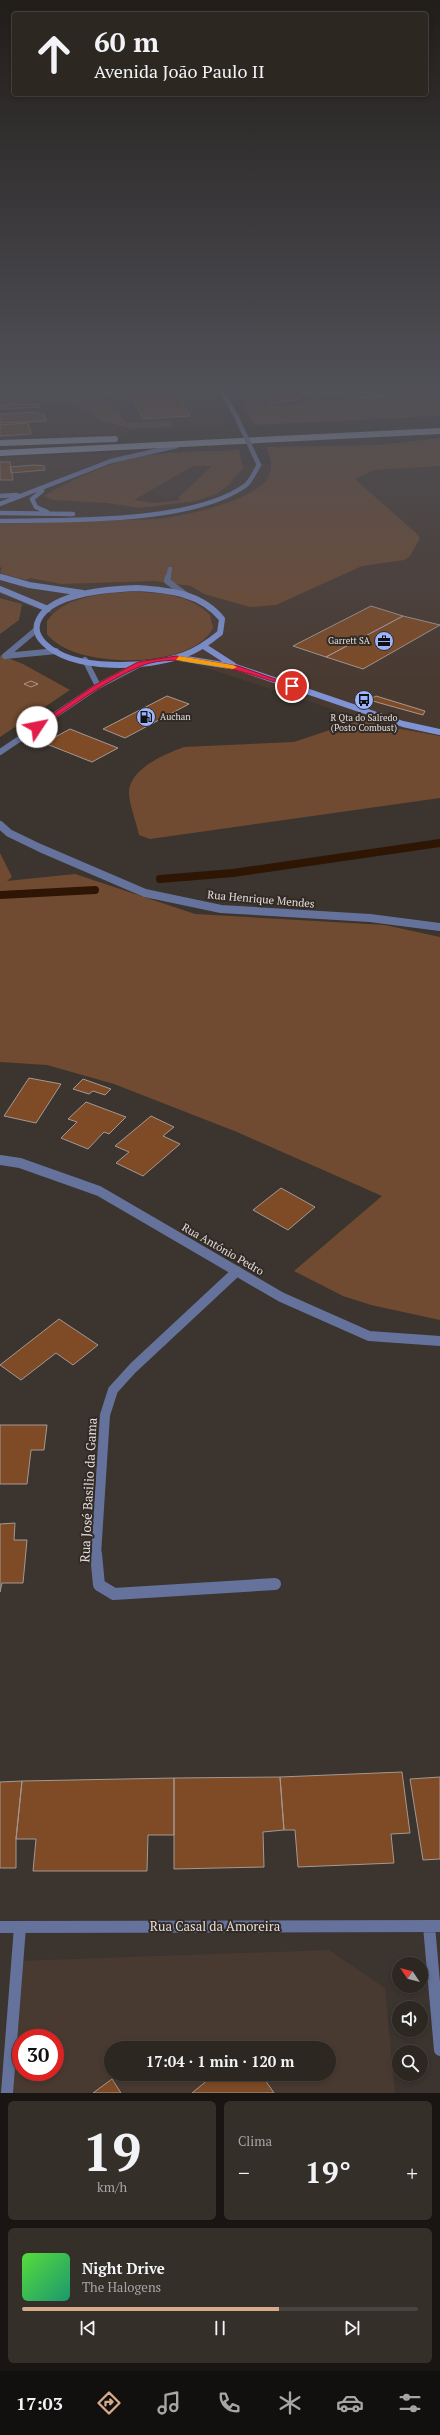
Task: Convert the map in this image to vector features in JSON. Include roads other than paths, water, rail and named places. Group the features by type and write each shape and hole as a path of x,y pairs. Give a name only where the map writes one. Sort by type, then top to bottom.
{"street":[{"path":"0,504 45,487"},
{"path":"47,487 32,499 36,507 51,514"},
{"path":"0,520 132,516 188,508 233,494 243,487"},
{"path":"0,496 23,495"},
{"path":"0,513 132,516"},
{"path":"36,630 46,645 56,651 85,660 140,664 176,658 204,647 220,634 222,619 210,605 186,595 167,581 170,569"},
{"path":"0,577 29,585 86,594"},
{"path":"56,651 5,656 36,630 40,616 48,609 65,600 86,594 137,588 186,595"},
{"path":"0,589 16,594 48,609"},
{"path":"204,647 236,667"},
{"path":"176,658 236,667 403,724 440,732"},
{"path":"85,660 98,686"},
{"path":"0,752 98,686 140,664"},
{"name":"Rua Henrique Mendes","path":"0,825 9,832 40,848 145,893 221,909 370,918 440,927"},
{"name":"Rua António Pedro","path":"0,1160 20,1163 99,1191 281,1297 369,1336 440,1340"},
{"name":"Rua José Basilio da Gama","path":"237,1271 133,1368 113,1390 105,1415 96,1562 99,1585 114,1594 275,1584"},
{"path":"435,1926 440,2050"},
{"name":"Rua Casal da Amoreira","path":"0,1927 435,1926"},
{"path":"7,2093 20,1927"}],"waterway":[{"path":"160,879 233,873 440,843"},
{"path":"0,895 95,890"}],"place":[{"name":"Garrett SA","path":"384,641"},
{"name":"R Qta do Salredo (Posto Combust)","path":"364,700"},
{"name":"Auchan","path":"146,717"}]}
